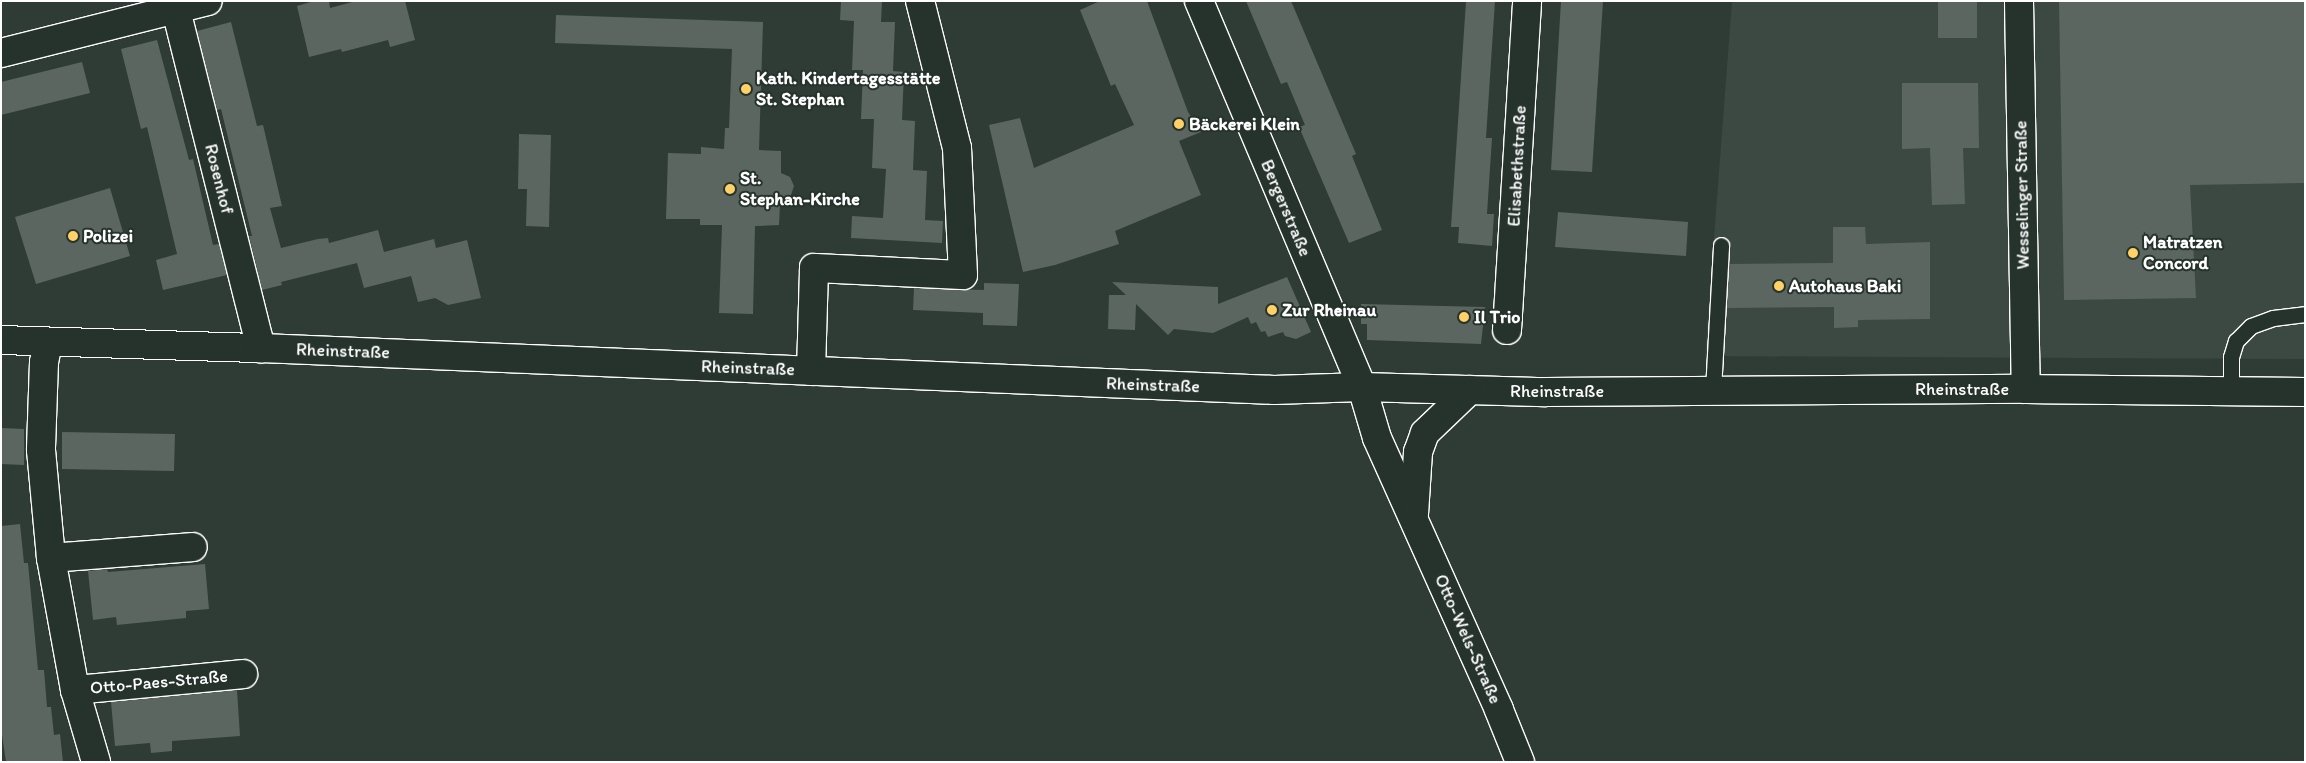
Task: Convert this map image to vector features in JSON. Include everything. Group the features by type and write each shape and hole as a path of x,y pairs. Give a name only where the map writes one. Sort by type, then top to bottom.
{"street":[{"path":"1,53 208,1"},
{"path":"811,371 814,268 964,275 957,148 920,1"},
{"name":"Bergerstraße","path":"1199,1 1362,387"},
{"name":"Elisabethstraße","path":"1507,330 1527,1"},
{"name":"Wesselinger Straße","path":"2019,1 2026,389"},
{"name":"Rosenhof","path":"176,10 261,348"},
{"name":"Rheinstraße","path":"1,340 261,348 1274,390 1362,387 1470,390 2026,389 2305,392"},
{"name":"Otto-Paes-Straße","path":"48,342 44,362 41,450 51,558 75,690 96,762"},
{"name":"Otto-Wels-Straße","path":"1362,387 1377,438 1414,518 1520,762"},
{"name":"Otto-Wels-Straße","path":"1414,518 1418,452 1425,432 1470,390"},
{"path":"51,558 193,547"},
{"name":"Otto-Paes-Straße","path":"75,690 243,674"}],"lane":[{"path":"1713,390 1721,245"},
{"path":"2231,391 2232,357 2236,341 2251,326 2273,318 2305,314"}],"shaded area":[{"path":"1732,1 2305,1 2305,359 1705,356"}],"building":[{"path":"314,1 329,1 330,8 356,1 405,1 415,40 390,47 388,40 342,52 341,49 309,57 297,6"},
{"path":"841,1 882,1 881,22 895,22 893,71 904,72 902,120 915,121 913,170 927,171 925,220 943,221 942,243 851,238 852,216 883,218 886,169 872,168 874,119 861,119 863,70 852,70 854,21 840,20"},
{"path":"1100,1 1147,1 1188,112 1201,132 1179,141 1201,195 1115,231 1119,244 1055,265 1023,272 989,125 1020,118 1034,168 1134,125 1115,84 1111,86 1080,10"},
{"path":"1246,1 1291,1 1356,154 1352,156 1382,230 1349,243 1299,127 1305,125 1287,82 1281,84"},
{"path":"1466,1 1495,1 1486,138 1492,138 1487,214 1494,214 1492,246 1458,243 1459,227 1451,227"},
{"path":"1561,1 1603,1 1592,172 1551,170"},
{"path":"1938,1 1977,1 1977,38 1938,38"},
{"path":"2059,1 2305,1 2305,183 2190,185 2196,298 2064,300"},
{"path":"556,15 763,22 759,150 781,151 781,173 790,177 794,186 790,198 780,205 779,225 755,226 753,314 719,313 722,225 700,225 700,219 666,219 668,153 701,154 701,147 724,149 725,128 729,128 732,49 555,43"},
{"path":"231,22 257,126 263,125 282,206 270,208 281,248 318,239 328,238 329,243 378,230 384,252 434,239 436,248 467,240 481,298 448,305 435,298 418,302 411,276 364,288 357,263 281,282 282,285 262,290 249,236 252,236 221,109 217,110 197,31"},
{"path":"157,40 189,160 193,159 213,245 219,244 227,275 163,290 156,260 177,254 147,127 141,129 121,49"},
{"path":"82,62 90,93 1,115 1,82"},
{"path":"1902,83 1978,83 1979,148 1963,148 1965,204 1932,205 1930,148 1902,149"},
{"path":"519,134 551,135 549,227 526,226 527,189 518,189"},
{"name":"Polizei","path":"110,188 130,256 36,284 15,217"},
{"path":"1558,212 1688,222 1686,256 1555,247"},
{"path":"1833,227 1865,227 1866,244 1930,242 1930,319 1858,320 1858,327 1834,328 1834,307 1727,308 1729,264 1833,263"},
{"path":"1287,277 1311,332 1296,339 1285,336 1283,332 1268,337 1265,331 1261,332 1256,322 1251,324 1248,317 1213,333 1174,329 1168,335 1136,304 1135,330 1108,329 1109,295 1126,295 1112,282 1218,287 1218,304"},
{"path":"984,283 1019,284 1017,326 983,325 983,313 913,310 914,288 984,290"},
{"path":"1361,304 1485,307 1481,344 1367,340 1367,324 1361,324"},
{"path":"1,428 24,429 24,465 1,464"},
{"path":"62,432 175,434 174,471 62,469"},
{"path":"20,524 24,563 28,563 38,670 44,670 47,707 51,707 54,735 60,734 63,762 6,762 1,728 1,526"},
{"path":"205,564 209,609 186,611 186,618 117,625 116,617 93,620 88,571 107,569 108,572"},
{"path":"237,690 240,736 172,741 172,751 151,753 150,743 115,746 111,702"}],"place":[{"name":"Kath. Kindertagesstätte St. Stephan","path":"746,89"},
{"name":"Bäckerei Klein","path":"1179,124"},
{"name":"St. Stephan-Kirche","path":"730,189"},
{"name":"Polizei","path":"73,236"},
{"name":"Matratzen Concord","path":"2133,253"},
{"name":"Autohaus Baki","path":"1779,286"},
{"name":"Zur Rheinau","path":"1272,310"},
{"name":"Il Trio","path":"1464,317"}]}
